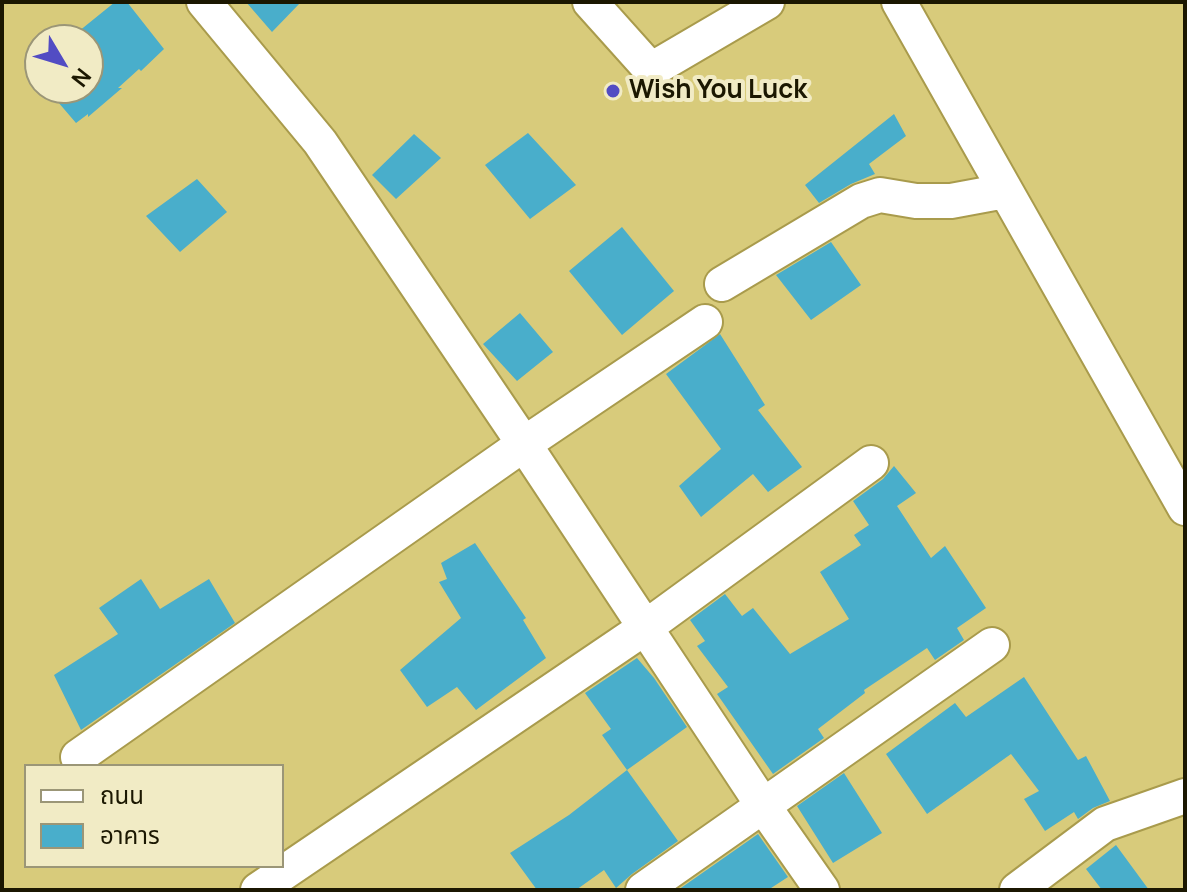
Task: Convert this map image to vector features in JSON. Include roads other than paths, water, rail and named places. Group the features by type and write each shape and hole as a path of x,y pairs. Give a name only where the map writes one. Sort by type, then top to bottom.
{"street":[{"path":"204,2 320,142 822,890"},
{"path":"590,2 651,70 767,2"},
{"path":"899,2 1185,508"},
{"path":"722,284 861,201 880,195 916,201 951,201 1005,191"},
{"path":"78,757 524,444 705,322"},
{"path":"258,890 646,627 871,463"},
{"path":"643,890 992,645"},
{"path":"1017,890 1105,824 1185,796"}],"place":[{"name":"Wish You Luck","path":"613,91"}]}
